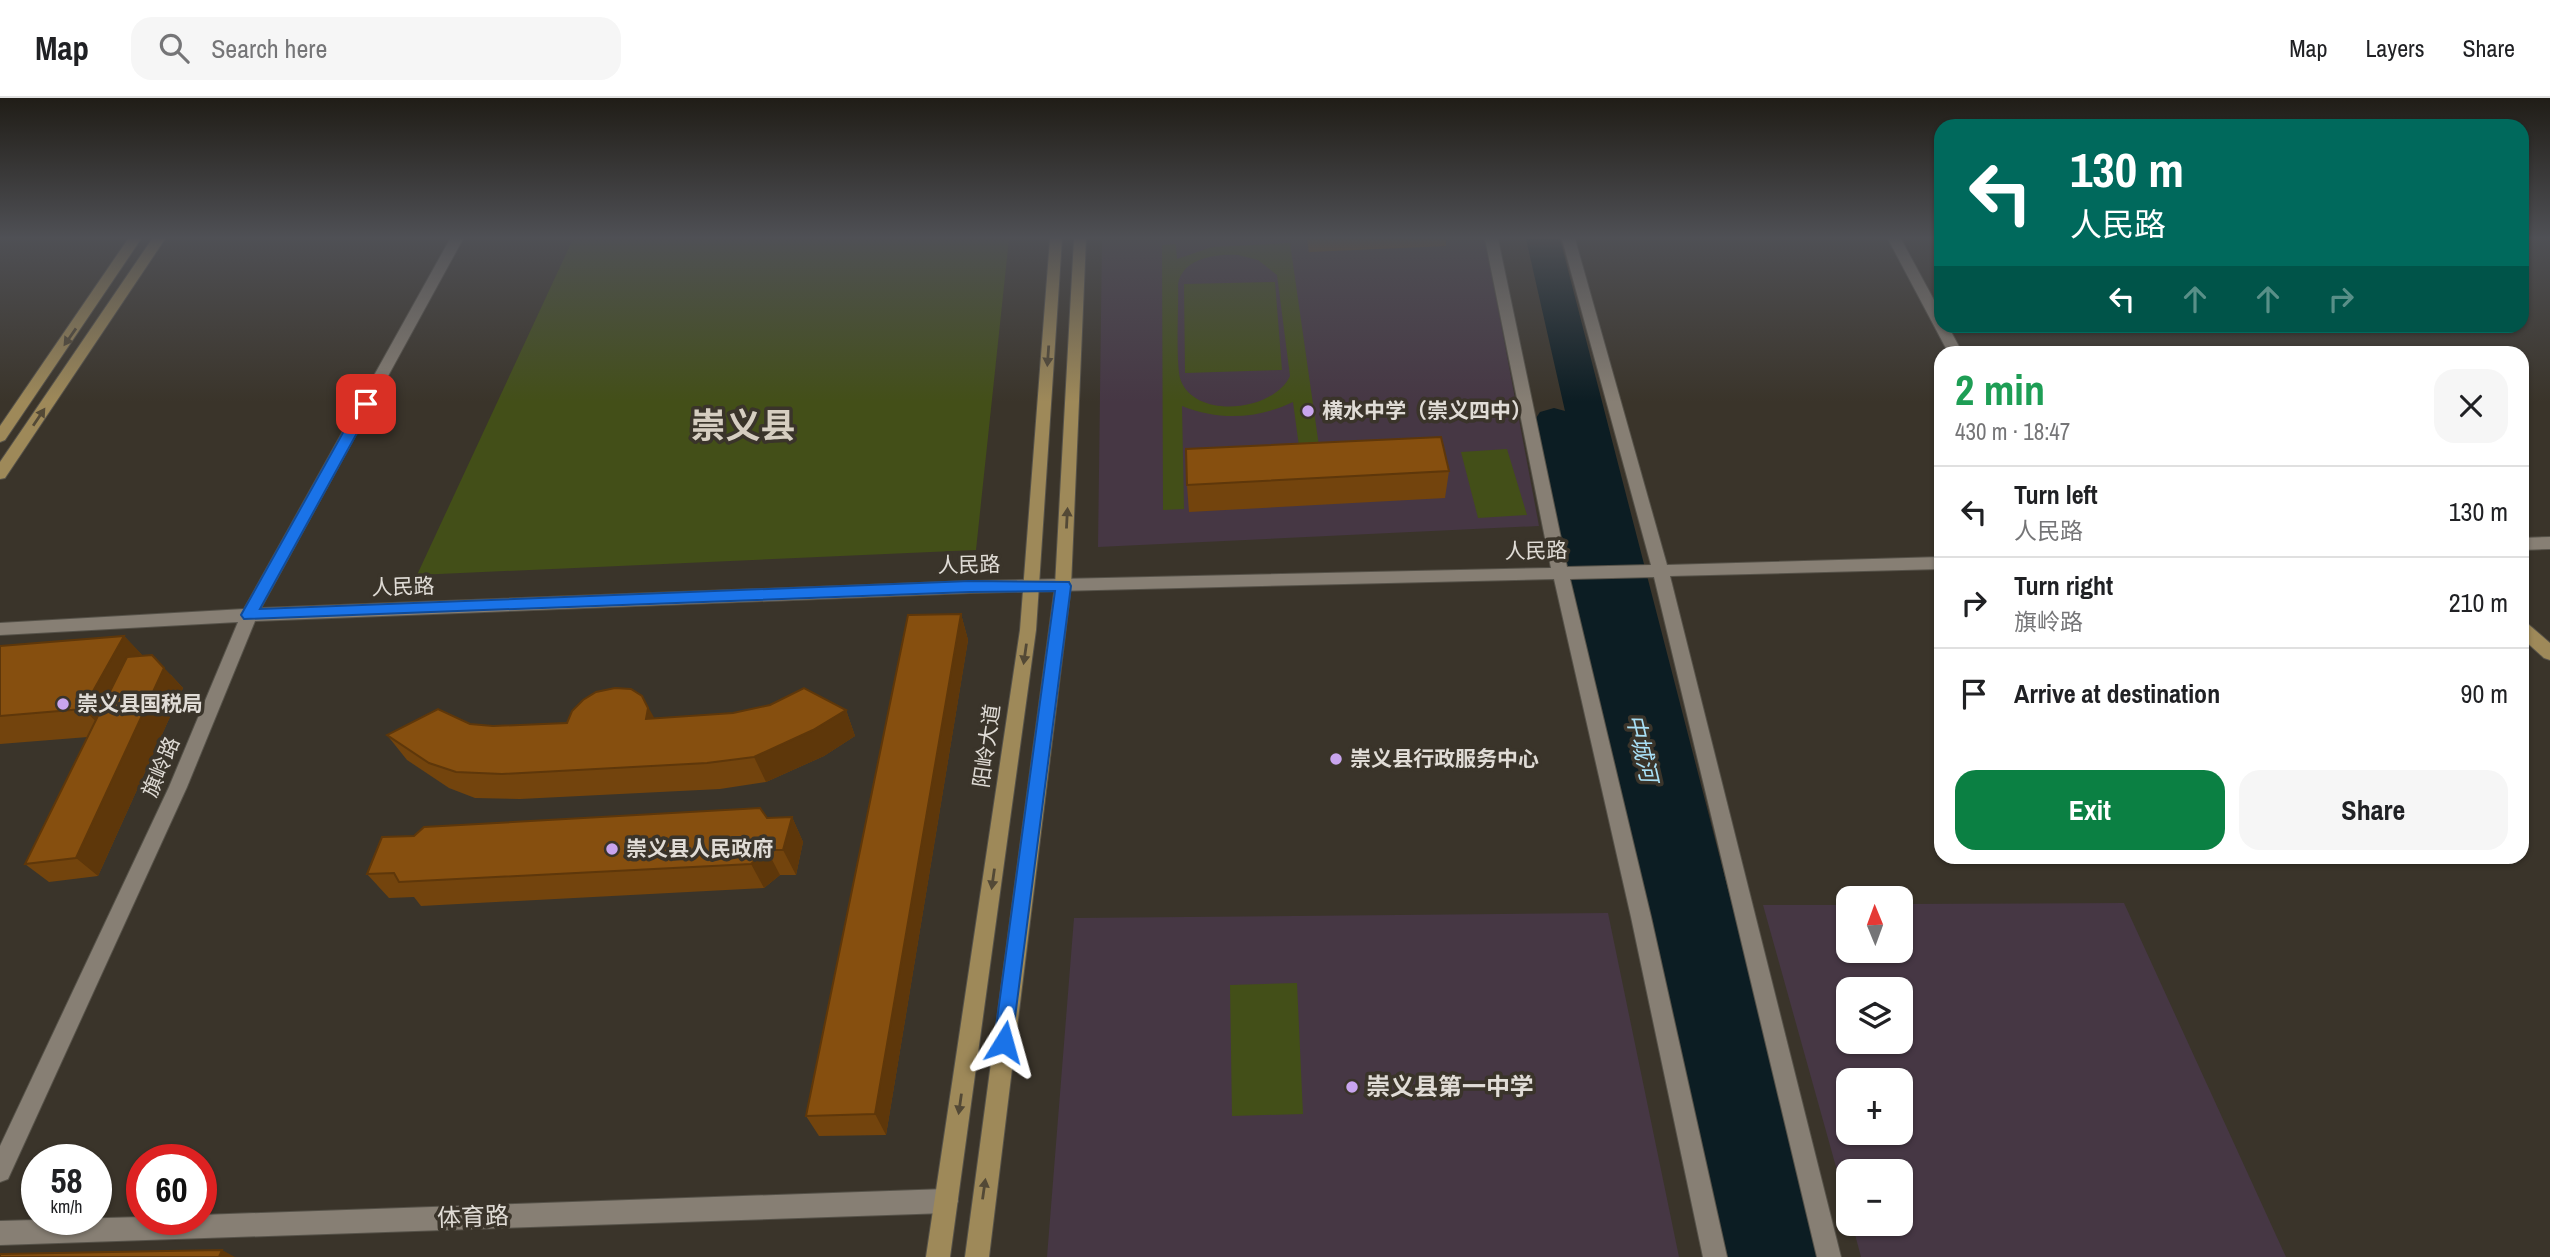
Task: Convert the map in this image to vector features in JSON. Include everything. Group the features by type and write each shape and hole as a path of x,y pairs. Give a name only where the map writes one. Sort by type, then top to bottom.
{"main road":[{"path":"0,437 98,293"},
{"path":"0,474 122,293"},
{"name":"阳岭大道","path":"938,1257 1033,586 1052,293"},
{"path":"976,1257 1063,586 1077,293"},
{"path":"2529,634 2550,653"}],"street":[{"name":"旗岭路","path":"0,1171 178,787 249,615 427,293"},
{"path":"1504,293 1569,573 1715,1257"},
{"path":"1584,293 1661,570 1829,1257"},
{"path":"1923,293 1934,313"},
{"path":"2529,544 2550,543"},
{"name":"人民路","path":"0,629 249,615 1033,586 1934,563"},
{"name":"体育路","path":"0,1233 946,1201"}],"shaded area":[{"name":"横水中学（崇义四中）","path":"1101,293 1495,293 1539,526 1098,547"},
{"path":"2124,903 2286,1257 1861,1257 1855,1236 1913,1236 1913,1159 1836,1159 1836,1167 1763,905 1836,905 1836,963 1913,963 1913,904"},
{"name":"崇义县第一中学","path":"1608,913 1679,1257 1047,1257 1074,918"}],"green space":[{"path":"548,293 1003,293 976,550 417,575"},
{"path":"1162,293 1178,293 1181,381 1190,393 1203,402 1218,406 1236,406 1268,397 1281,388 1290,376 1279,293 1297,293 1320,453 1300,454 1293,402 1266,412 1238,416 1210,414 1182,406 1184,509 1163,510"},
{"path":"1184,293 1276,293 1282,370 1185,373"},
{"path":"1507,449 1527,515 1478,518 1461,452"},
{"path":"1297,983 1303,1114 1232,1116 1230,985"}],"building":[{"path":"1441,437 1449,471 1187,485 1186,449"},
{"path":"961,614 875,1114 806,1116 908,615"},
{"path":"124,636 83,709 0,716 0,646"},
{"path":"152,655 164,668 76,858 25,864 127,657"},
{"path":"615,688 631,689 642,696 648,708 646,719 733,713 770,705 804,688 846,710 813,730 754,757 707,763 502,774 456,772 429,763 387,735 438,709 470,724 493,726 567,723 572,711 583,700 596,692"},
{"path":"760,808 767,818 792,817 783,850 767,850 751,864 399,882 394,873 367,874 382,837 414,836 424,827"},
{"path":"222,1250 219,1257 0,1257 0,1254"}],"waterway":[{"name":"中城河","path":"1556,293 1791,1257"},
{"name":"中城河","path":"1554,421 1736,1257"}],"place":[{"name":"横水中学（崇义四中）","path":"1308,411"},
{"name":"崇义县国税局","path":"63,704"},
{"name":"崇义县行政服务中心","path":"1336,759"},
{"name":"崇义县人民政府","path":"612,849"},
{"name":"崇义县第一中学","path":"1352,1087"}],"district":[{"name":"崇义县","path":"743,426"}],"route":[{"path":"366,404 249,615 970,587 1063,586 1004,1042"}]}
